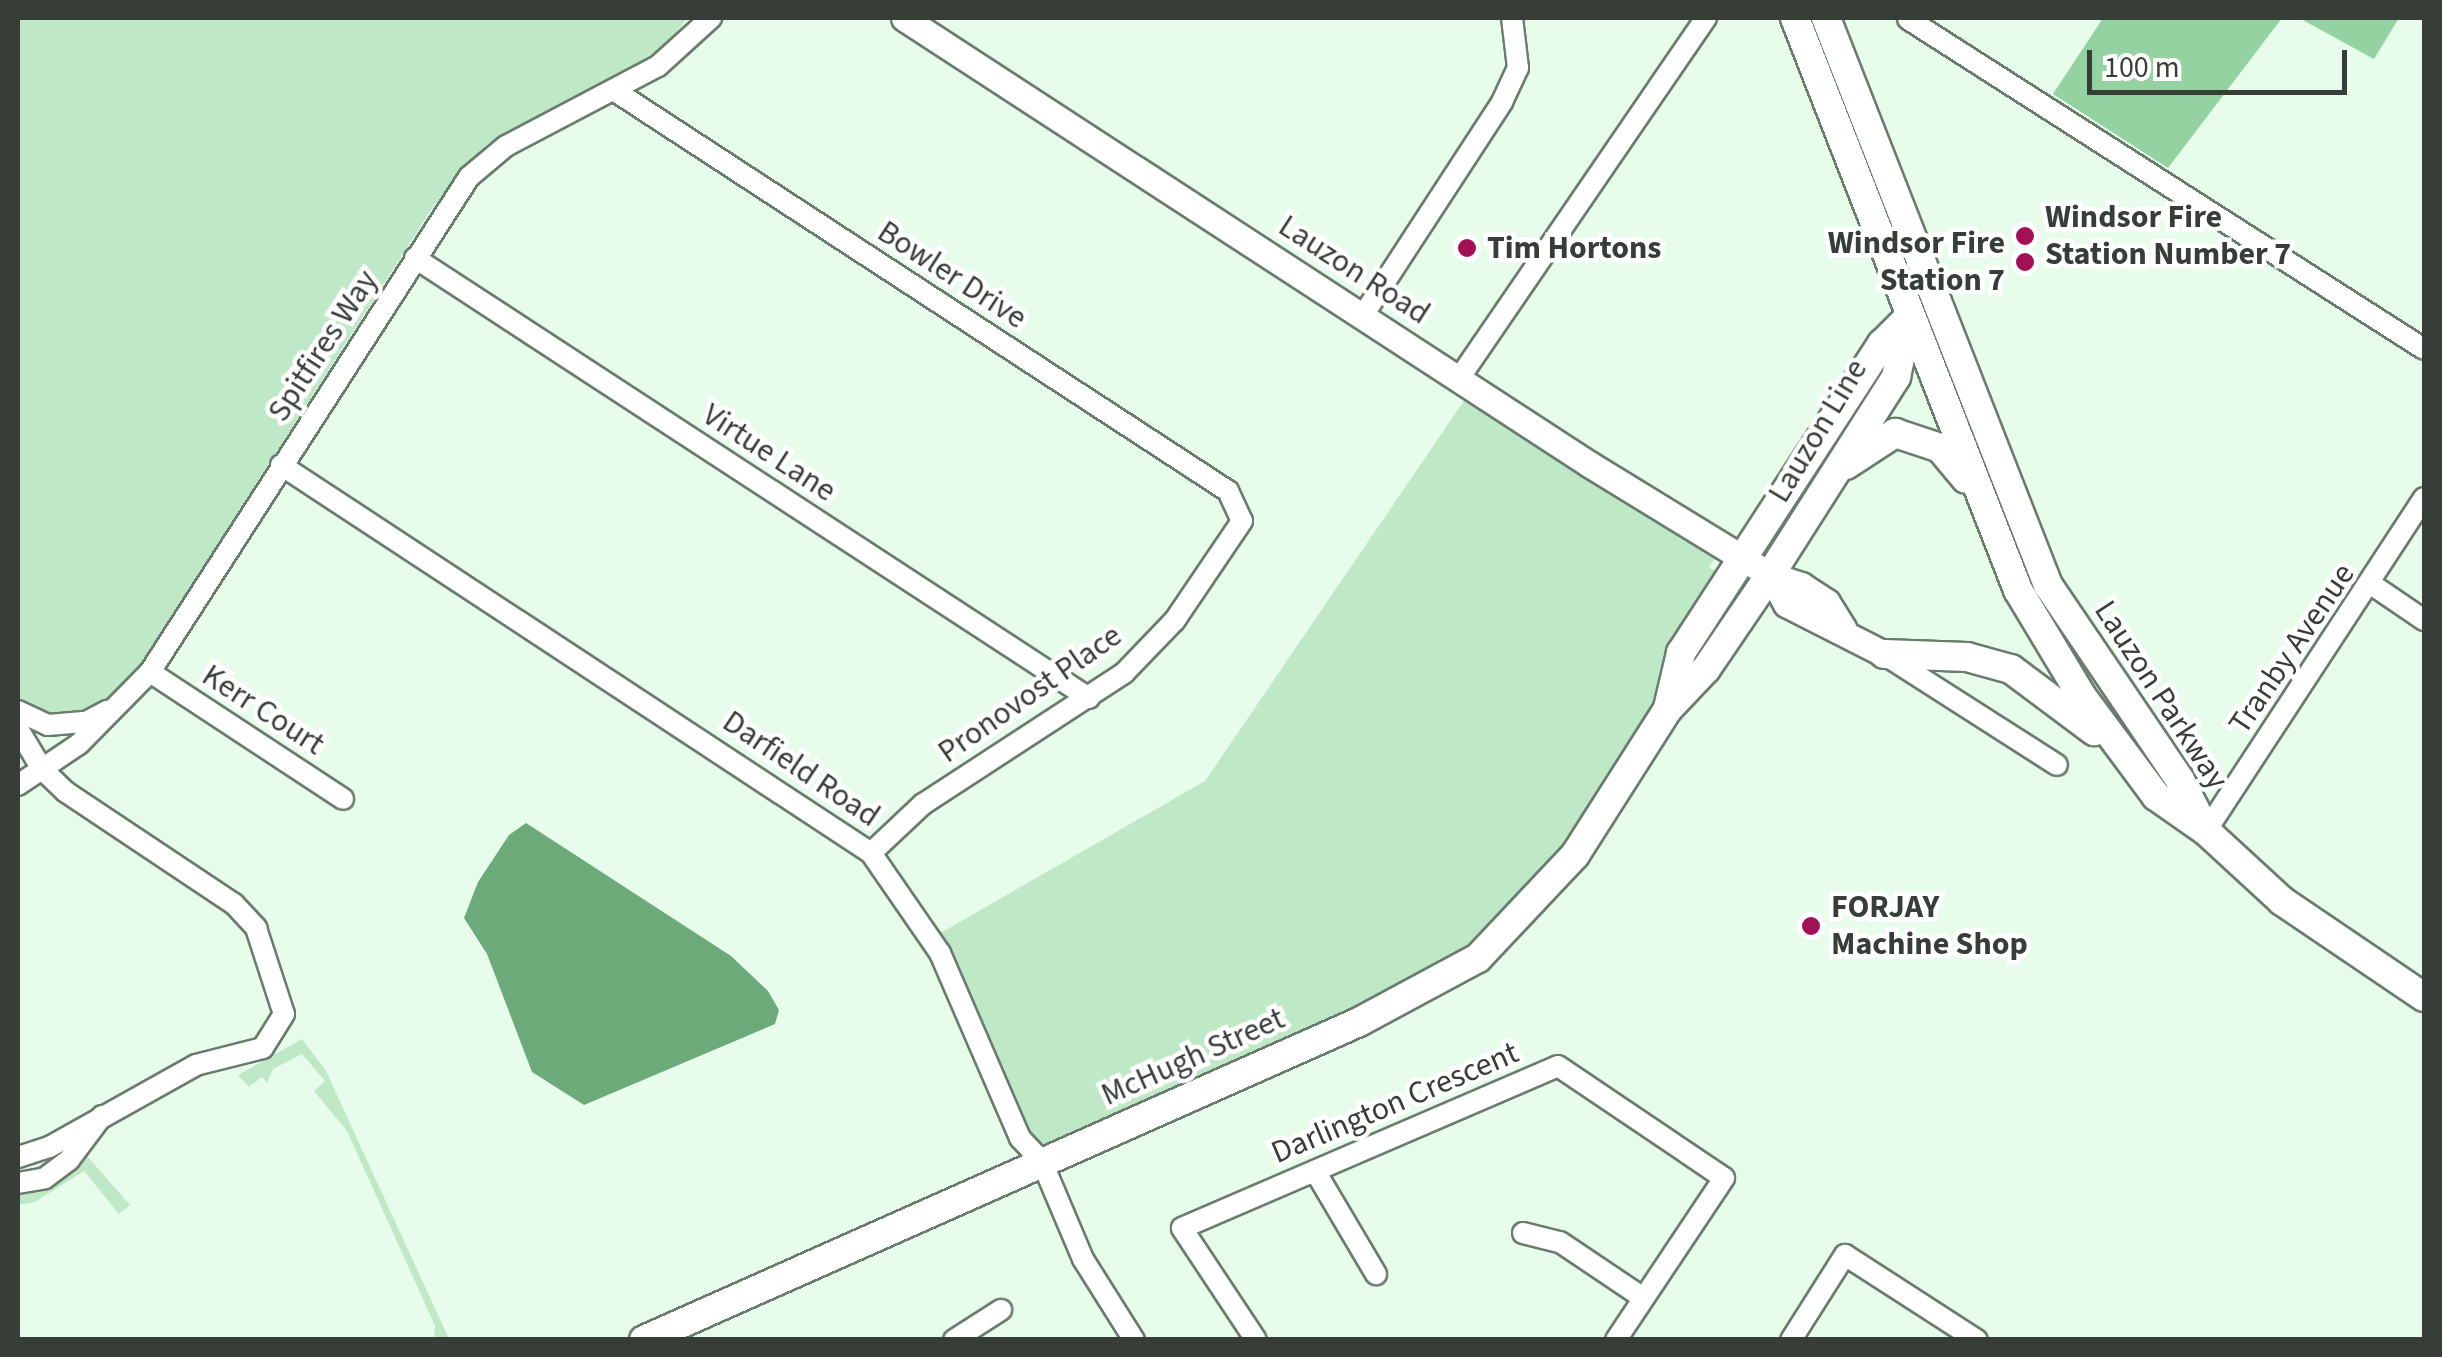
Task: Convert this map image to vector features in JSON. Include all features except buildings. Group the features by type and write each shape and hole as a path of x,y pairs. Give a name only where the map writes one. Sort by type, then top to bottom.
{"main road":[{"name":"Lauzon Parkway","path":"1795,18 2018,590 2120,753 2156,796 2206,831"},
{"name":"Lauzon Parkway","path":"1826,18 2048,585 2180,780 2206,831"},
{"name":"Lauzon Line","path":"1744,557 1882,344 1909,317 1937,306"},
{"name":"Lauzon Line","path":"1770,575 1896,377 1909,317"},
{"path":"1837,471 1894,434 1923,438 1983,498"},
{"name":"McHugh Street","path":"1668,709 1681,652 1744,557"},
{"name":"McHugh Street","path":"644,1340 1359,1022 1478,958 1576,855 1668,709 1706,669 1770,575"},
{"path":"1884,654 1967,658 2011,669 2120,753"},
{"path":"2206,831 2282,902 2424,997"}],"street":[{"name":"Spitfires Way","path":"18,785 126,702 150,672 469,178 506,146 658,66 711,18"},
{"name":"Lauzon Road","path":"904,18 1458,380 1744,557 1770,575 1786,604 1813,622 1843,628 2056,766"},
{"path":"1362,317 1502,102 1518,68 1512,18"},
{"path":"1458,380 1706,18"},
{"path":"1908,20 2424,349"},
{"name":"Bowler Drive","path":"615,92 1228,491 1242,521"},
{"name":"Virtue Lane","path":"415,258 1089,698"},
{"name":"Darfield Road","path":"281,465 871,852 940,953 1020,1138 1042,1162 1084,1259 1134,1340"},
{"name":"Tranby Avenue","path":"2206,831 2424,498"},
{"name":"Pronovost Place","path":"871,852 924,804 1124,672 1175,620 1242,521"},
{"path":"2370,584 2424,620"},
{"name":"Kerr Court","path":"150,672 343,798"},
{"path":"18,710 48,725 86,722 126,702"},
{"path":"18,729 42,769 66,792 234,904 256,928 284,1014 263,1048 196,1065 34,1155 18,1157"},
{"name":"Darlington Crescent","path":"1256,1340 1182,1228 1558,1066 1724,1178 1616,1340"},
{"path":"18,1183 46,1178 69,1160 104,1113"},
{"path":"1315,1171 1376,1274"},
{"path":"1523,1233 1560,1242 1642,1297"},
{"path":"1792,1340 1845,1255 1976,1340"},
{"path":"954,1340 1000,1310"}],"shaded area":[{"path":"18,18 687,18 664,48 486,145 434,205 133,676 100,706 52,717 18,702"},
{"path":"2103,18 2282,18 2168,168 2053,94"},
{"path":"2299,18 2399,18 2374,59"},
{"path":"1472,389 1724,545 1709,567 1729,580 1668,709 1575,855 1478,958 1042,1162 930,939 1205,781"},
{"path":"526,823 731,956 768,991 779,1010 775,1024 584,1105 532,1072 487,954 464,918 478,882 509,835"},
{"path":"302,1039 326,1071 449,1339 434,1339 435,1326 347,1131 314,1091 325,1081 302,1054 273,1069 267,1083 262,1077 249,1087 238,1075"},
{"path":"80,1148 130,1205 119,1214 84,1171 35,1202 18,1205 18,1183"}],"place":[{"name":"Windsor Fire Station Number 7","path":"2025,236"},
{"name":"Tim Hortons","path":"1467,248"},
{"name":"Windsor Fire Station 7","path":"2025,262"},
{"name":"FORJAY Machine Shop","path":"1811,926"}]}
